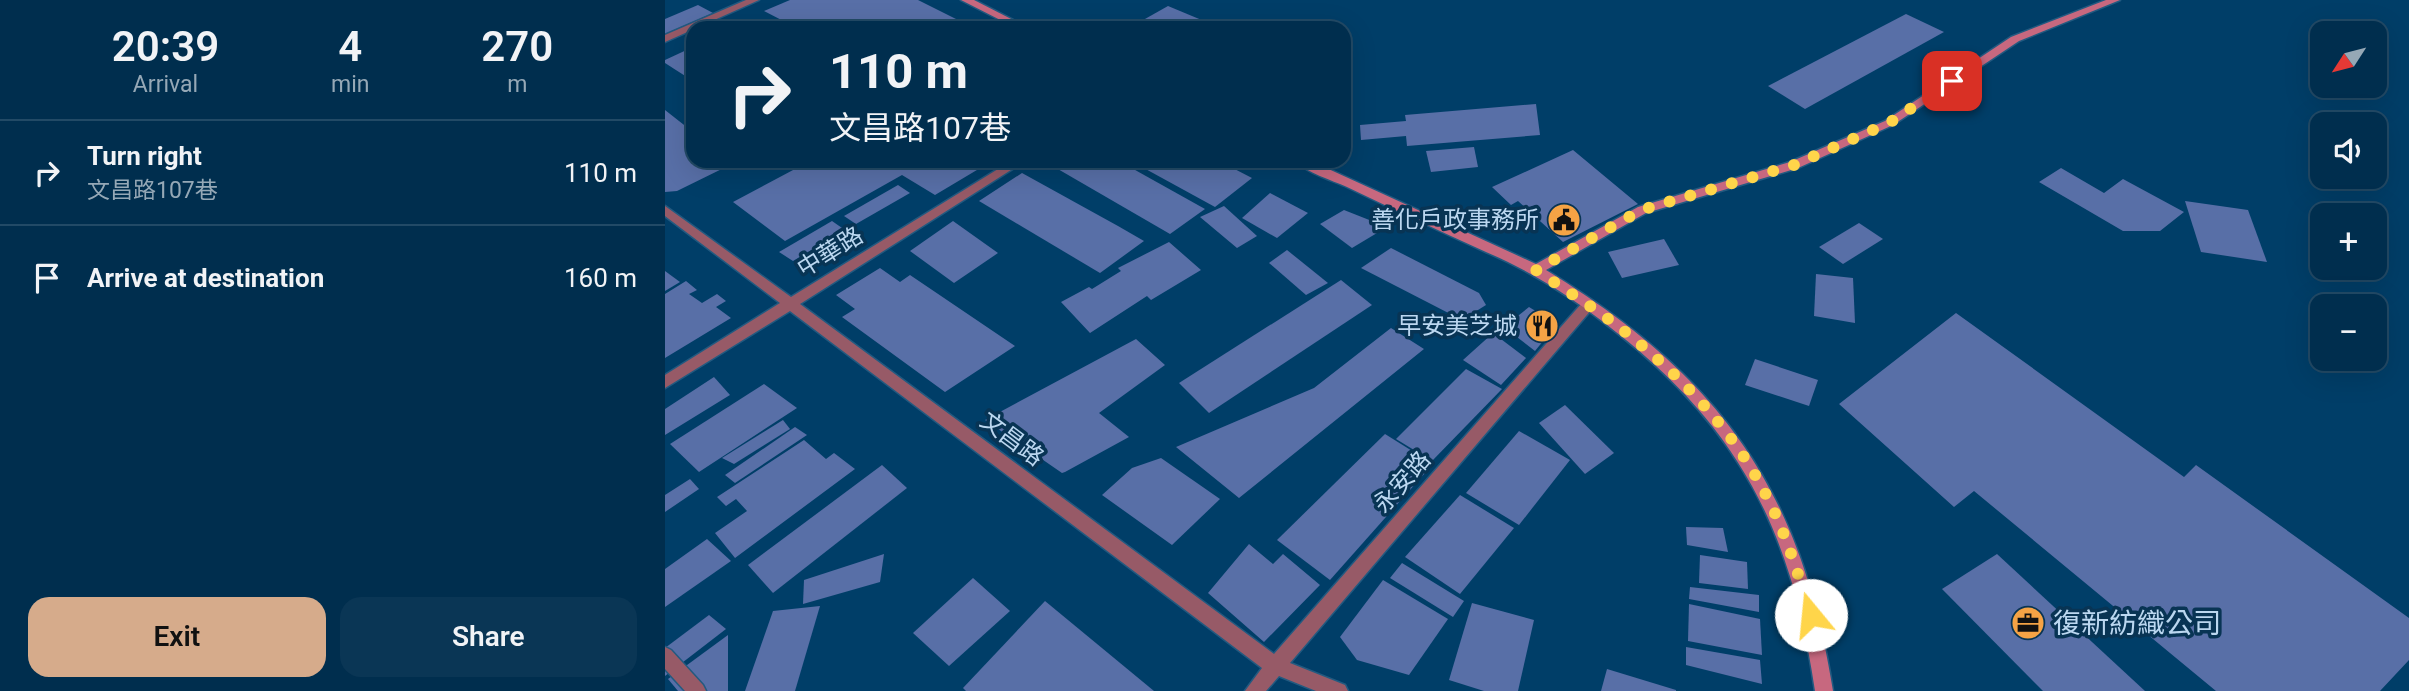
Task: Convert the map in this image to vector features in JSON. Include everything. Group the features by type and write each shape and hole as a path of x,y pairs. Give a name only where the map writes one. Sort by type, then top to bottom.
{"main road":[{"path":"967,0 1010,21"},
{"path":"1536,270 1641,210 1794,165 1889,123 2015,39 2115,0"},
{"path":"1316,168 1536,270 1615,324 1696,397 1722,426 1765,493 1790,548 1818,637 1824,691"}],"street":[{"path":"706,21 754,0"},
{"path":"665,39 686,30"},
{"name":"中華路","path":"665,382 1008,168"},
{"name":"文昌路","path":"665,210 1275,666 1339,691"},
{"name":"永安路","path":"1254,691 1587,306"},
{"path":"665,656 697,691"}],"building":[{"path":"790,0 918,0 960,21 783,21 764,11"},
{"path":"698,5 713,13 695,21 686,21 686,25 665,34 665,19"},
{"path":"1168,6 1204,21 1141,21"},
{"path":"1906,14 1944,32 1805,109 1768,86"},
{"path":"686,50 686,76 665,63 665,60"},
{"path":"1536,104 1540,135 1407,146 1406,136 1361,140 1360,125 1406,121 1405,115"},
{"path":"665,110 686,126 686,168 724,168 677,191 665,192"},
{"path":"1474,147 1478,167 1431,172 1426,151"},
{"path":"1573,150 1638,204 1563,242 1518,201 1511,205 1492,187"},
{"path":"797,168 980,168 935,195 902,175 785,241 733,202"},
{"path":"1056,168 1132,168 1205,209 1170,234"},
{"path":"1144,168 1233,168 1252,178 1215,207"},
{"path":"2061,168 2104,193 2123,179 2184,212 2160,231 2123,231 2039,182"},
{"path":"1022,173 1144,241 1100,273 979,201"},
{"path":"898,185 910,193 856,224 844,216"},
{"path":"1270,193 1308,213 1277,238 1242,218"},
{"path":"2185,201 2248,210 2267,262 2201,252"},
{"path":"1224,206 1257,236 1237,248 1200,217"},
{"path":"1344,210 1387,227 1352,248 1320,224"},
{"path":"832,221 845,230 793,261 779,252"},
{"path":"953,221 998,253 954,283 910,251"},
{"path":"1859,223 1883,239 1843,264 1819,247"},
{"path":"1664,239 1679,265 1622,278 1608,252"},
{"path":"1169,242 1201,270 1151,300 1147,296 1090,333 1061,302 1089,287 1092,289 1121,271 1118,268"},
{"path":"1391,248 1479,293 1486,305 1462,320 1361,268"},
{"path":"1287,250 1328,283 1306,295 1269,263"},
{"path":"880,268 900,282 910,275 1015,346 945,392 842,317 855,309 836,295"},
{"path":"665,271 680,282 665,291"},
{"path":"1816,274 1853,278 1855,323 1814,316"},
{"path":"1341,280 1372,305 1209,413 1179,383"},
{"path":"686,281 697,290 689,294 702,303 717,294 726,301 716,307 731,318 665,358 665,294"},
{"path":"1529,307 1547,318 1548,335 1535,351 1504,327"},
{"path":"1956,313 2184,477 2196,465 2409,618 2409,660 2380,691 2216,691 1974,491 1954,507 1839,404"},
{"path":"1391,328 1424,349 1239,498 1176,447 1314,388"},
{"path":"1493,333 1526,358 1501,385 1463,360"},
{"path":"1136,339 1165,365 1099,413 1129,437 1065,472 1062,473 985,420"},
{"path":"1755,359 1818,380 1809,406 1745,385"},
{"path":"1466,369 1502,389 1432,461 1396,439"},
{"path":"714,377 730,395 665,435 665,409"},
{"path":"764,384 797,408 699,472 670,444"},
{"path":"1565,405 1614,453 1585,474 1539,423"},
{"path":"783,420 790,429 734,464 722,458"},
{"path":"795,427 807,435 735,483 725,475"},
{"path":"1519,431 1570,460 1519,525 1466,493"},
{"path":"1385,434 1433,464 1330,580 1277,540"},
{"path":"804,440 826,459 834,453 855,469 735,558 715,533 747,511 736,499 726,506 717,497"},
{"path":"1161,458 1220,499 1172,545 1102,495 1132,468"},
{"path":"882,465 907,488 773,593 748,565"},
{"path":"690,479 699,489 665,512 665,495"},
{"path":"1460,495 1514,528 1460,594 1405,557"},
{"path":"1686,527 1723,528 1728,552 1687,545"},
{"path":"707,539 731,561 665,607 665,569"},
{"path":"1249,544 1273,564 1283,554 1320,585 1264,642 1208,593"},
{"path":"884,554 880,582 803,604 804,580"},
{"path":"1997,554 2145,691 2043,691 1942,589"},
{"path":"1700,555 1747,562 1748,589 1699,583"},
{"path":"1402,563 1464,601 1453,617 1390,578"},
{"path":"973,578 1010,611 949,666 913,633"},
{"path":"1383,580 1448,619 1409,675 1357,660 1340,637"},
{"path":"1690,587 1759,595 1759,612 1689,599"},
{"path":"1045,601 1154,691 966,691 963,688"},
{"path":"1472,603 1534,620 1518,691 1484,691 1449,680"},
{"path":"1689,604 1760,619 1762,655 1688,641"},
{"path":"820,606 795,691 745,691 773,611"},
{"path":"709,615 726,629 665,676 665,648"},
{"path":"728,635 728,691 678,691 668,679"},
{"path":"1686,647 1760,660 1762,684 1686,665"},
{"path":"1607,669 1676,690 1676,691 1601,691"}],"place":[{"name":"善化戶政事務所","path":"1564,220"},
{"name":"早安美芝城","path":"1542,326"},
{"name":"復新紡織公司","path":"2028,623"}],"route":[{"path":"1811,615 1790,548 1765,493 1722,426 1678,378 1615,324 1536,270 1641,210 1794,165 1889,123 1952,81"}]}
